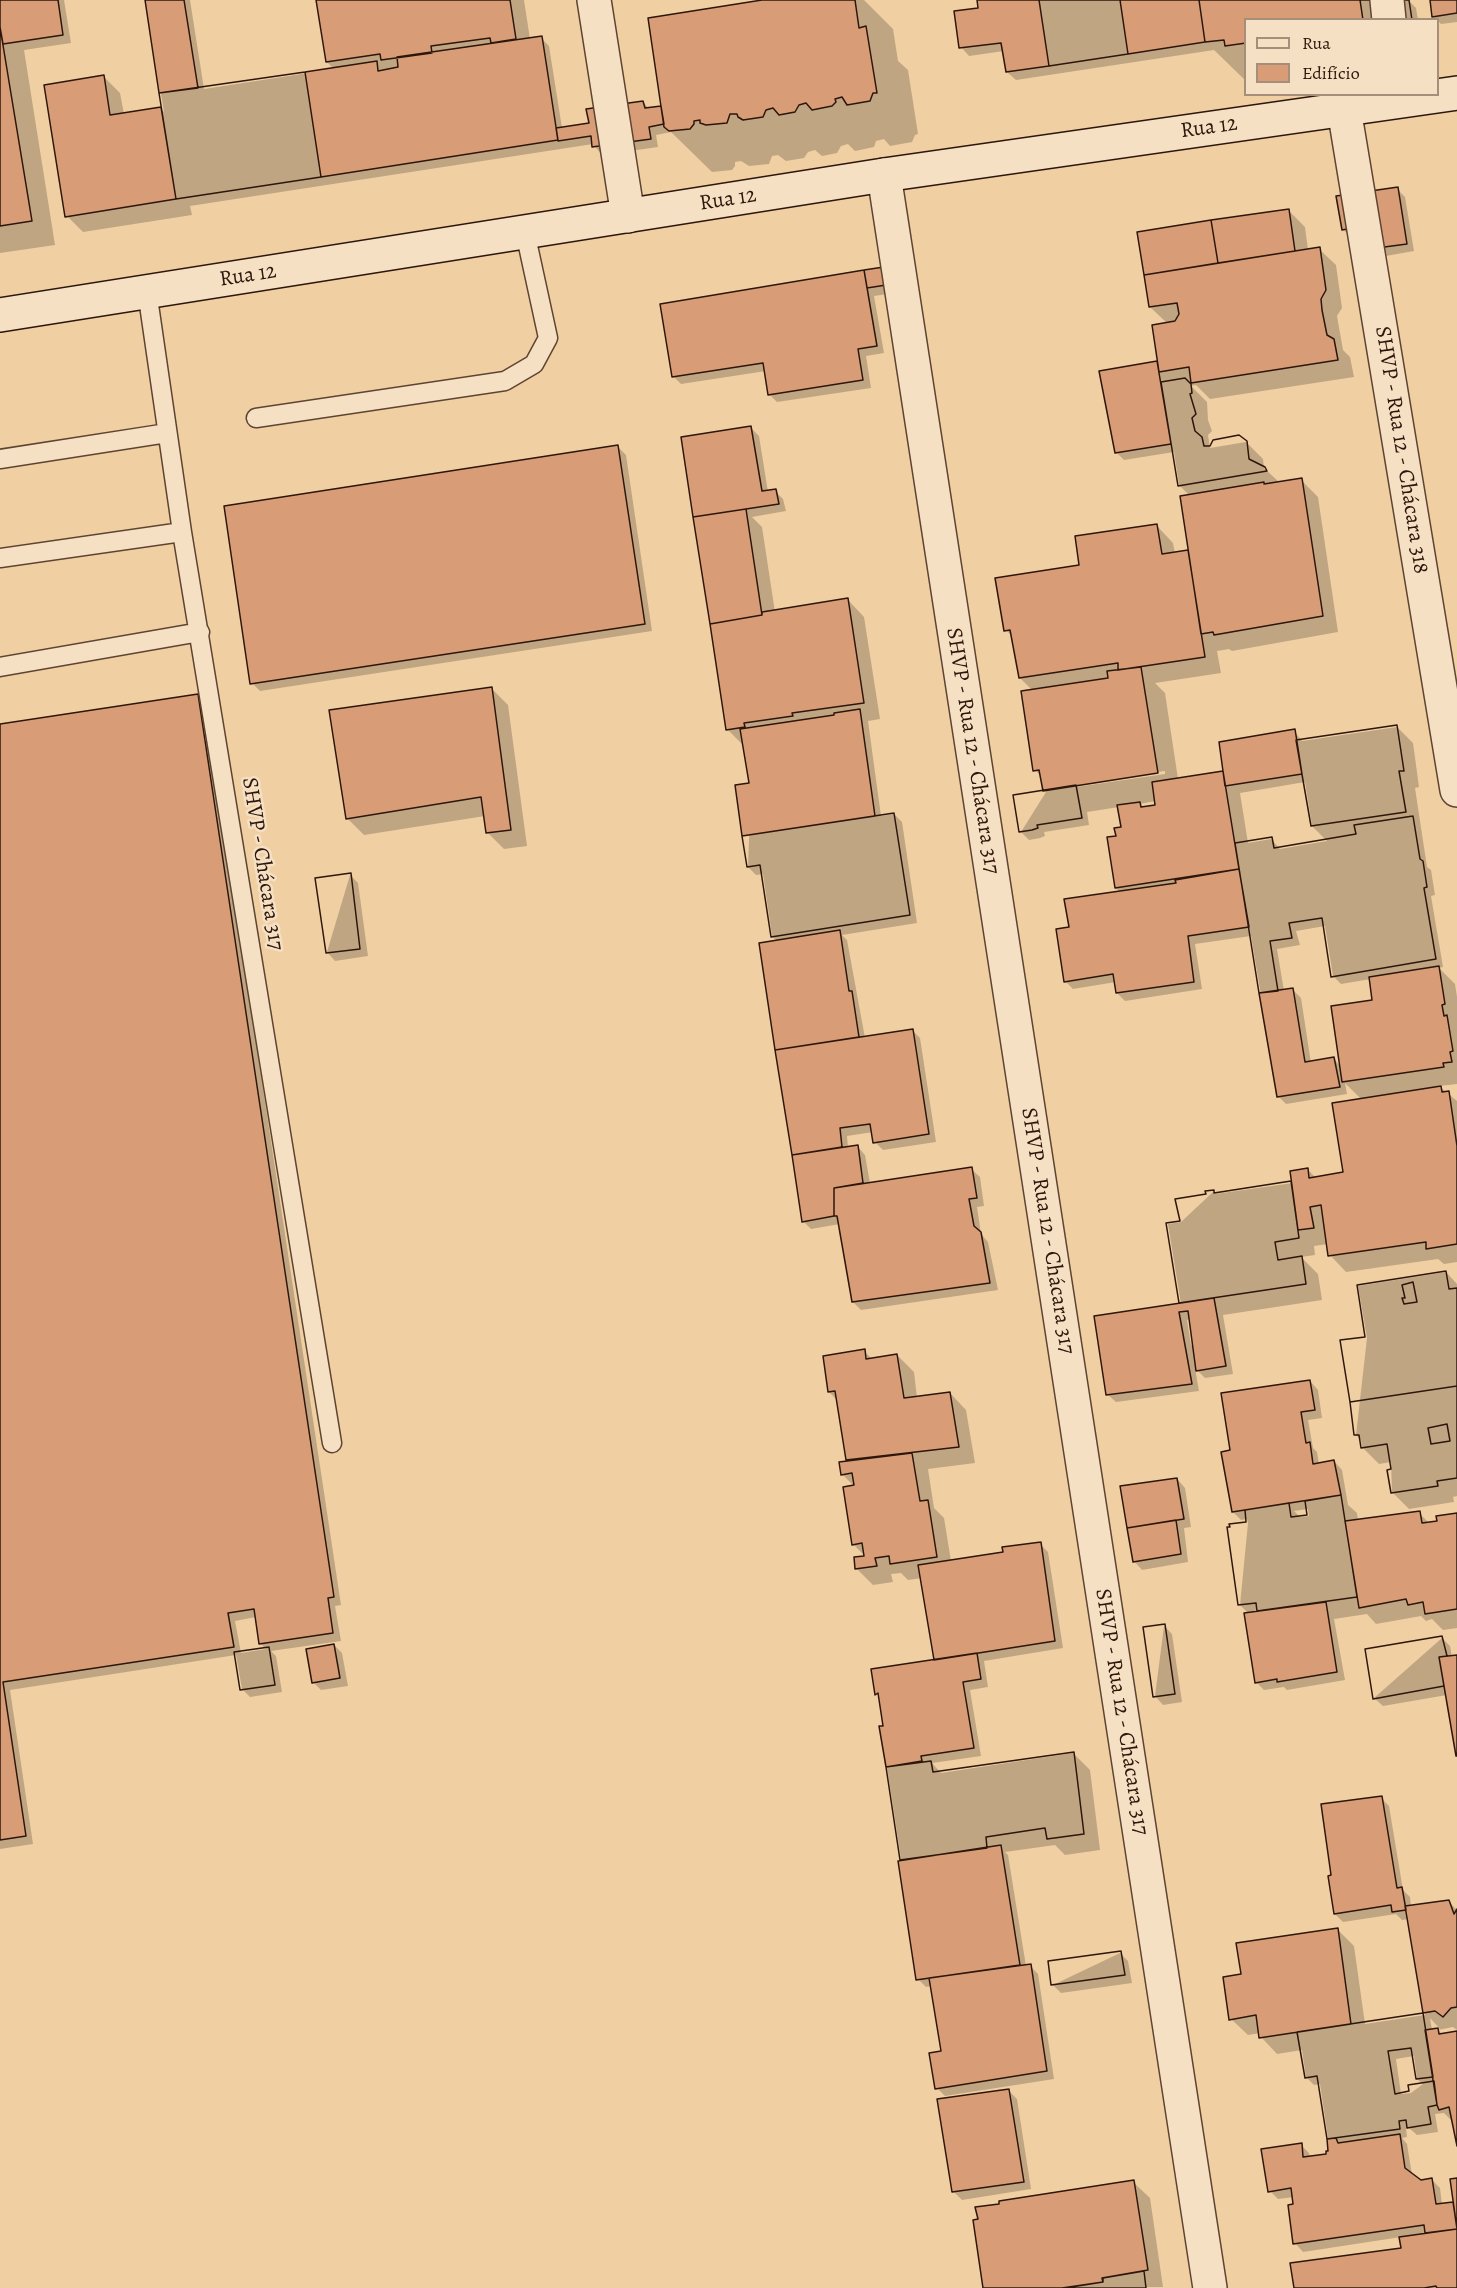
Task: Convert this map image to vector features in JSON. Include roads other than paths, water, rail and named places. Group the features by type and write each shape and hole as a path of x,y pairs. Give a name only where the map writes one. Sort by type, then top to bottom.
{"street":[{"path":"594,0 628,216"},
{"path":"1387,0 1389,18"},
{"name":"Rua 12","path":"1439,95 1457,93"},
{"name":"Rua 12","path":"0,315 884,175 1422,96"},
{"name":"SHVP - Rua 12 - Chácara 318","path":"1344,109 1457,790"},
{"name":"SHVP - Rua 12 - Chácara 317","path":"884,175 1210,2288"}],"lane":[{"path":"256,418 505,381 534,364 548,338 525,232"},
{"name":"SHVP - Chácara 317","path":"147,291 167,433 332,1443"},
{"path":"0,459 167,433"},
{"path":"0,558 183,532"},
{"path":"0,667 200,632"}]}
